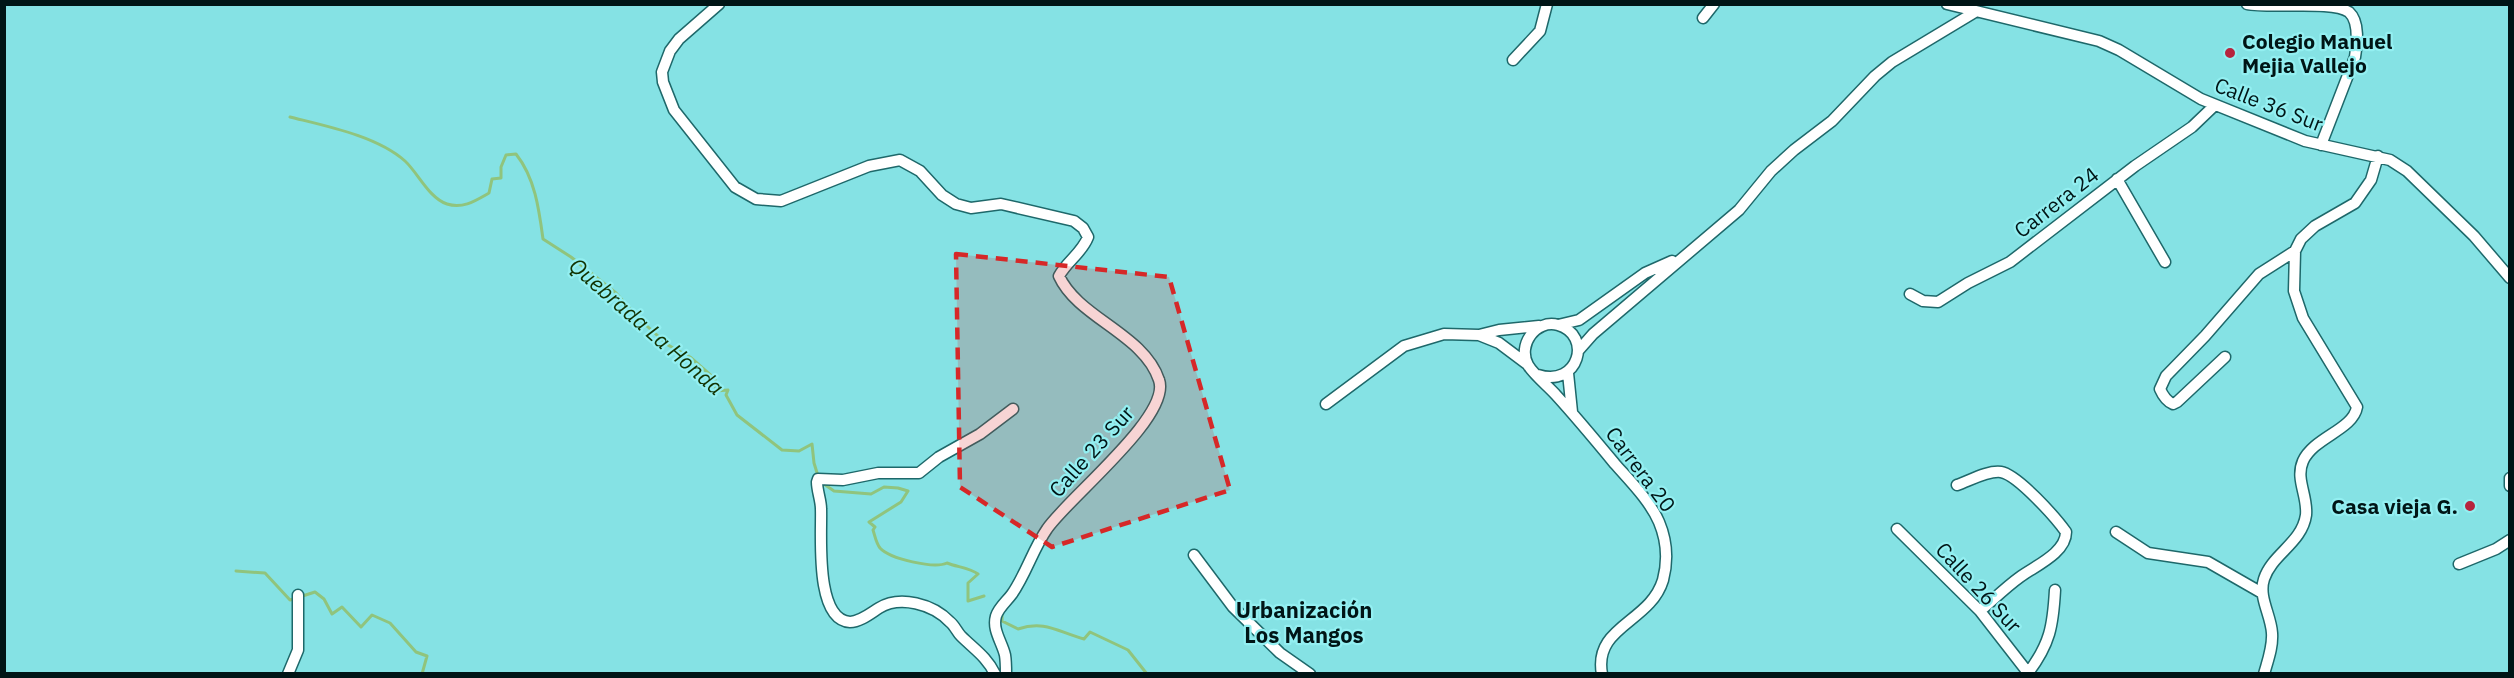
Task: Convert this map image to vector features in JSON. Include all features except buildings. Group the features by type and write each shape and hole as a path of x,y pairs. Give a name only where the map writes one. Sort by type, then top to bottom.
{"street":[{"name":"Calle 23 Sur","path":"719,4 679,39 669,51 662,72 663,82 674,110 735,187 756,199 781,201 869,166 900,160 920,171 949,199 971,208 1001,204 1074,221 1083,228 1088,237 1084,247 1066,264 1059,276 1066,290 1128,339 1149,362 1159,378 1162,388 1150,414 1132,440 1046,530 1012,594 997,613 996,630 1005,655 1006,674"},
{"path":"1513,60 1540,31 1547,4"},
{"path":"1703,18 1714,4"},
{"name":"Calle 36 Sur","path":"1947,4 2099,41 2215,105 2305,141 2390,159 2407,171 2474,236 2510,278"},
{"path":"2247,4 2335,6 2350,13 2354,19 2357,44 2355,57 2321,145"},
{"path":"1479,335 1499,344 1538,375 1558,378 1568,373 1574,367 1578,351 1593,334 1739,210 1771,171 1832,121 1875,76 1892,62 1975,12"},
{"name":"Carrera 24","path":"1910,294 1923,301 1938,302 1968,283 2010,262 2117,179 2192,127 2215,105"},
{"path":"2264,674 2272,635 2262,592 2266,574 2303,526 2306,513 2300,483 2304,460 2312,448 2350,421 2356,414 2357,407 2308,329 2300,312 2294,291 2295,251 2301,238 2315,226 2344,211 2363,194 2371,180 2378,156"},
{"path":"2117,179 2165,262"},
{"path":"2225,357 2177,402 2173,404 2168,402 2162,396 2160,389 2166,376 2205,336 2259,274 2295,251"},
{"path":"1326,404 1404,346 1444,334 1479,335 1499,330 1557,325 1579,320 1645,273 1681,257"},
{"path":"1557,325 1572,334 1578,351"},
{"path":"1527,364 1524,353 1526,342 1532,332 1542,326"},
{"path":"1568,373 1572,412"},
{"name":"Carrera 20","path":"1538,375 1645,500 1658,520 1665,541 1666,564 1658,591 1637,617 1608,639 1601,654 1602,674"},
{"path":"995,674 987,659 960,635 951,622 939,613 921,605 892,601 859,620 850,622 841,619 829,603 824,588 819,530 821,509 817,482 818,479 843,480 878,473 919,473 939,457 980,434 1013,409"},
{"path":"1957,485 1992,473 2005,473 2019,483 2066,532 2066,538 2057,550 1980,611"},
{"path":"2510,478 2510,486"},
{"name":"Calle 26 Sur","path":"1897,529 1980,611 2029,673"},
{"path":"2116,532 2138,548 2157,556 2191,558 2208,562 2262,592"},
{"path":"2458,564 2496,549 2510,540"},
{"path":"1194,555 1233,607 1280,653 1310,674"},
{"path":"2029,673 2042,655 2050,636 2055,590"},
{"path":"288,674 298,650 298,595"}],"highlighted area":[{"path":"956,254 1169,277 1230,490 1052,547 960,487"}],"waterway":[{"name":"Quebrada La Honda","path":"290,117 350,133 380,145 405,161 429,191 441,201 458,206 489,193 492,179 501,178 501,167 506,155 516,154 532,184 543,239 571,257 616,293 638,318 668,345 690,357 715,379 716,391 728,390 726,395 737,415 782,450 799,451 812,444 818,476"},
{"name":"Quebrada La Honda","path":"821,482 834,491 871,494 884,487 908,491 901,502 869,522 875,527 873,530 880,548 893,556 912,562 932,565 947,563 975,572 978,574 968,583 968,601 984,596"},
{"path":"236,571 265,573 290,600 315,592 324,599 332,614 342,607 361,627 372,615 390,623 416,652 427,656 422,674"},
{"name":"Quebrada La Honda","path":"1002,613 1002,621 1018,629 1044,626 1084,639 1090,632 1128,650 1147,674"}],"place":[{"name":"Colegio Manuel Mejia Vallejo","path":"2230,53"},
{"name":"Casa vieja G.","path":"2470,506"}],"district":[{"name":"Urbanización Los Mangos","path":"1304,622"}]}
